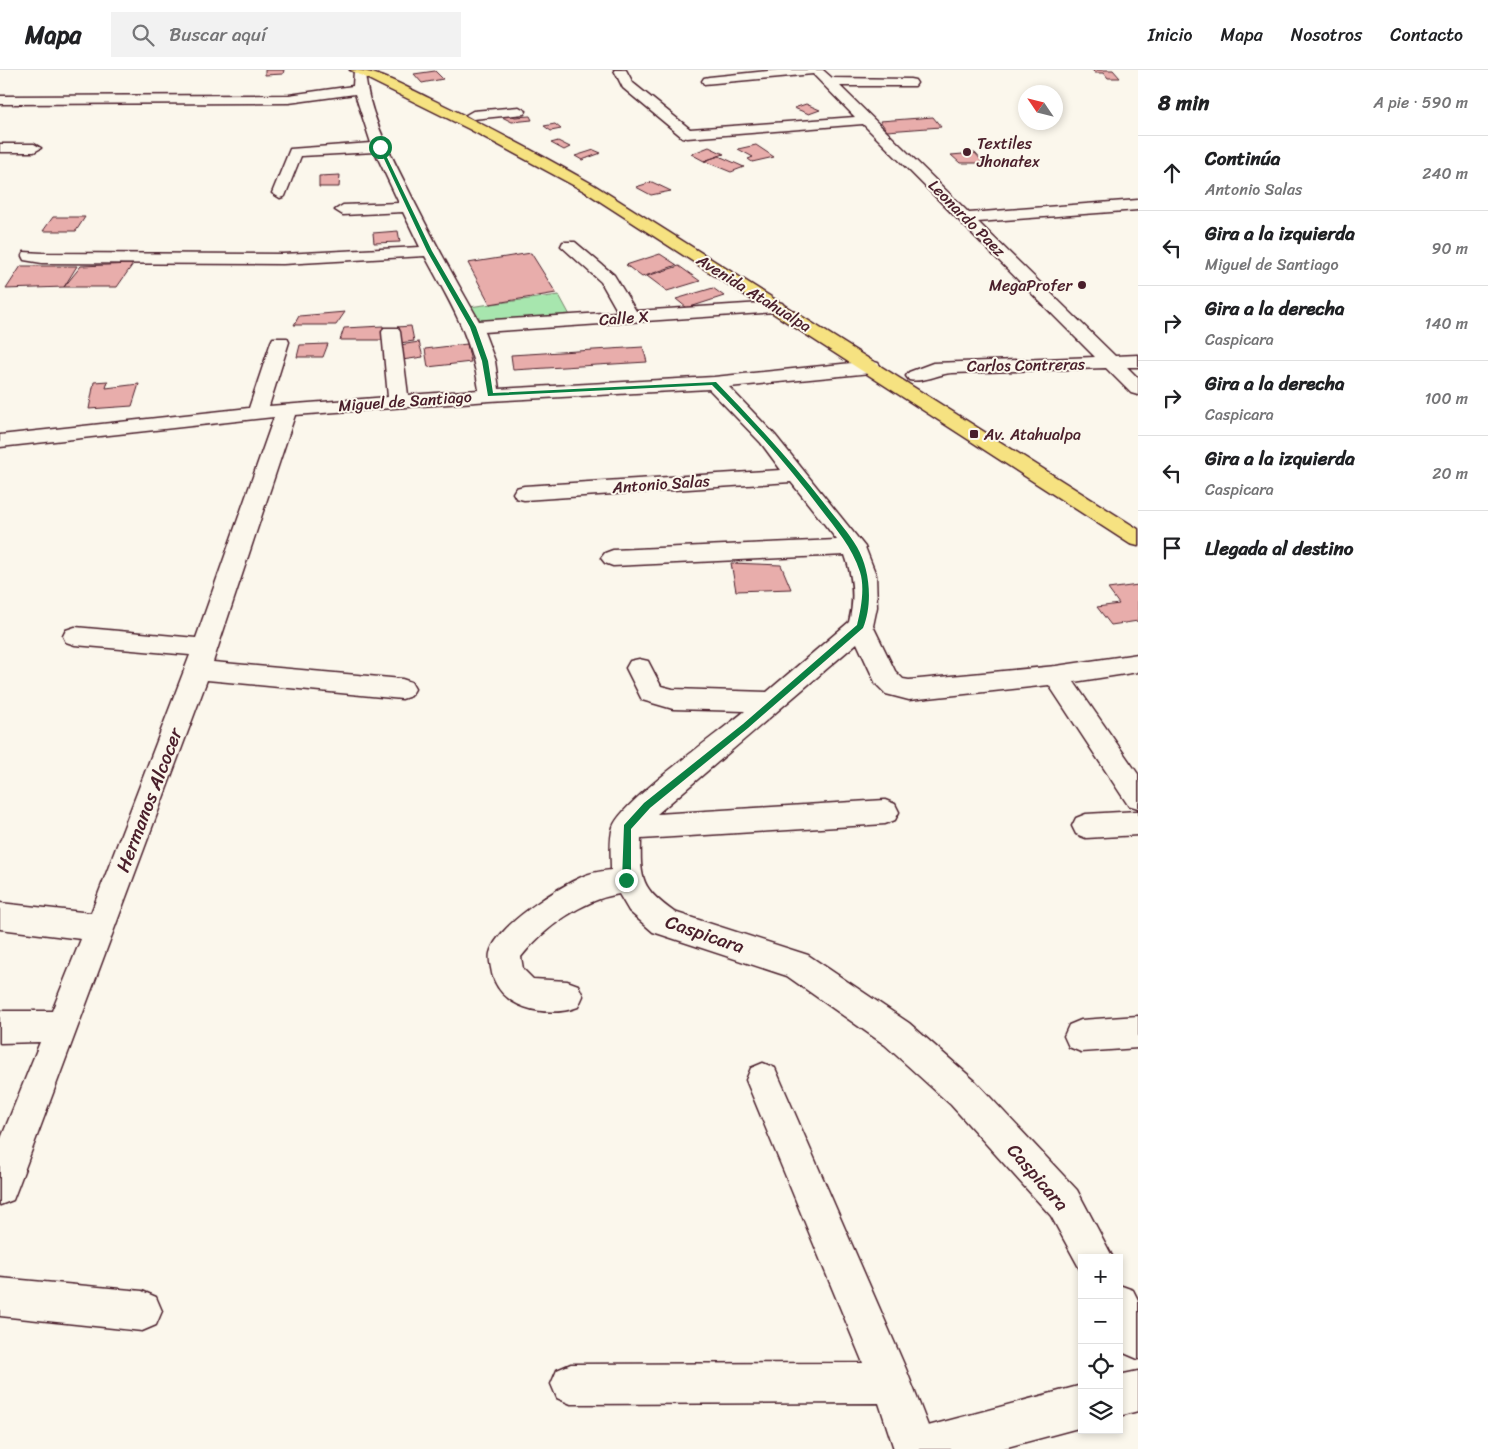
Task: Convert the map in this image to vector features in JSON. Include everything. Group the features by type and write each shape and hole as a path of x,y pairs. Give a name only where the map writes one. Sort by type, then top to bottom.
{"highway":[{"name":"Avenida Atahualpa","path":"363,70 473,115 540,148 932,386"},
{"name":"Avenida Atahualpa","path":"363,70 516,146 589,188 1138,539"},
{"path":"972,413 1138,519"}],"street":[{"path":"363,70 360,89 380,147 430,251 473,327 485,361 490,394"},
{"path":"620,70 628,85 687,134 707,145"},
{"path":"709,81 816,70"},
{"name":"Leonardo Paez","path":"816,70 1113,362 1138,389"},
{"path":"828,82 910,83"},
{"path":"0,100 289,99 360,89"},
{"path":"473,115 519,111"},
{"path":"687,134 867,120"},
{"path":"280,193 295,152 380,147"},
{"path":"0,148 34,148"},
{"path":"966,218 1138,205"},
{"path":"343,210 409,207"},
{"path":"569,246 608,279 631,318"},
{"path":"30,256 42,258 283,259 430,251"},
{"name":"Calle X","path":"473,327 776,307"},
{"path":"391,332 399,402"},
{"path":"257,413 280,342"},
{"name":"Carlos Contreras","path":"916,376 933,369 952,366 1138,361"},
{"name":"Miguel de Santiago","path":"0,441 287,410 490,394 714,383 871,367"},
{"path":"714,383 768,439 854,547 864,574 865,607 861,626 885,676 895,687 909,690 1056,675 1138,662"},
{"name":"Hermanos Alcocer","path":"0,1187 101,928 202,659 287,410"},
{"name":"Antonio Salas","path":"524,493 798,475"},
{"path":"613,558 854,547"},
{"path":"567,996 526,994 508,976 505,954 524,930 563,903 594,885 626,880 627,828 647,806 746,726 771,702 861,626"},
{"path":"75,636 202,659 402,689"},
{"path":"639,668 651,693 673,699 771,702"},
{"path":"1056,675 1138,797"},
{"path":"627,828 885,812"},
{"path":"1086,826 1138,823"},
{"name":"Caspicara","path":"626,880 636,898 648,911 664,922 797,965 897,1034 963,1093 1064,1203 1092,1254"},
{"path":"0,916 101,928"},
{"path":"0,1027 62,1026"},
{"path":"1081,1036 1138,1032"},
{"path":"763,1080 892,1383 915,1449"},
{"path":"0,1298 142,1311"},
{"path":"1123,1311 1138,1339"},
{"path":"571,1384 892,1383"},
{"path":"1123,1395 1138,1391"},
{"path":"922,1449 1078,1407"}],"green space":[{"path":"559,295 572,319 484,323 469,307"}],"building":[{"path":"265,70 284,70 283,74 265,75"},
{"path":"1092,70 1113,70 1120,78 1108,78 1104,73 1095,73"},
{"path":"435,71 443,79 422,83 414,74"},
{"path":"806,104 820,110 809,114 794,108"},
{"path":"506,113 515,117 530,116 532,120 512,122 498,115"},
{"path":"933,117 941,127 887,131 880,121"},
{"path":"555,124 561,129 551,131 544,126"},
{"path":"558,141 570,147 564,150 551,143"},
{"path":"756,145 774,157 752,162 748,159 753,157 738,149"},
{"path":"709,147 724,154 704,161 691,154"},
{"path":"594,150 601,153 582,160 575,156"},
{"path":"975,153 984,163 960,163 951,155"},
{"path":"719,156 744,167 731,172 704,161"},
{"path":"340,175 339,187 319,187 319,176"},
{"path":"652,182 671,191 651,195 636,187"},
{"path":"53,217 85,217 76,231 43,231"},
{"path":"398,231 400,242 374,243 373,233"},
{"path":"531,253 556,293 490,304 468,263"},
{"path":"660,254 677,265 642,277 626,265"},
{"path":"133,264 117,287 64,287 81,266"},
{"path":"21,266 77,266 64,287 6,289"},
{"path":"679,266 700,281 667,291 647,276"},
{"path":"713,288 724,296 687,308 676,299"},
{"path":"345,312 336,325 294,325 299,316"},
{"path":"383,326 383,340 340,340 344,328"},
{"path":"411,326 414,341 400,343 397,327"},
{"path":"419,342 423,357 402,360 400,345"},
{"path":"328,344 323,357 297,357 300,345"},
{"path":"467,344 471,362 428,367 425,349"},
{"path":"643,347 647,362 513,370 511,355"},
{"path":"108,381 106,388 139,384 132,406 89,409 94,382"},
{"path":"731,563 781,565 791,589 736,591"},
{"path":"1138,585 1138,621 1111,625 1097,607 1119,604 1108,589"}],"place":[{"name":"Textiles Jhonatex","path":"967,152"},
{"name":"MegaProfer","path":"1082,285"},
{"name":"Av. Atahualpa","path":"974,434"}],"route":[{"path":"380,147 430,251 473,327 485,361 490,394 714,383 768,439 798,475 854,547 864,574 865,607 861,626 771,702 746,726 647,806 627,828 626,880"}]}
